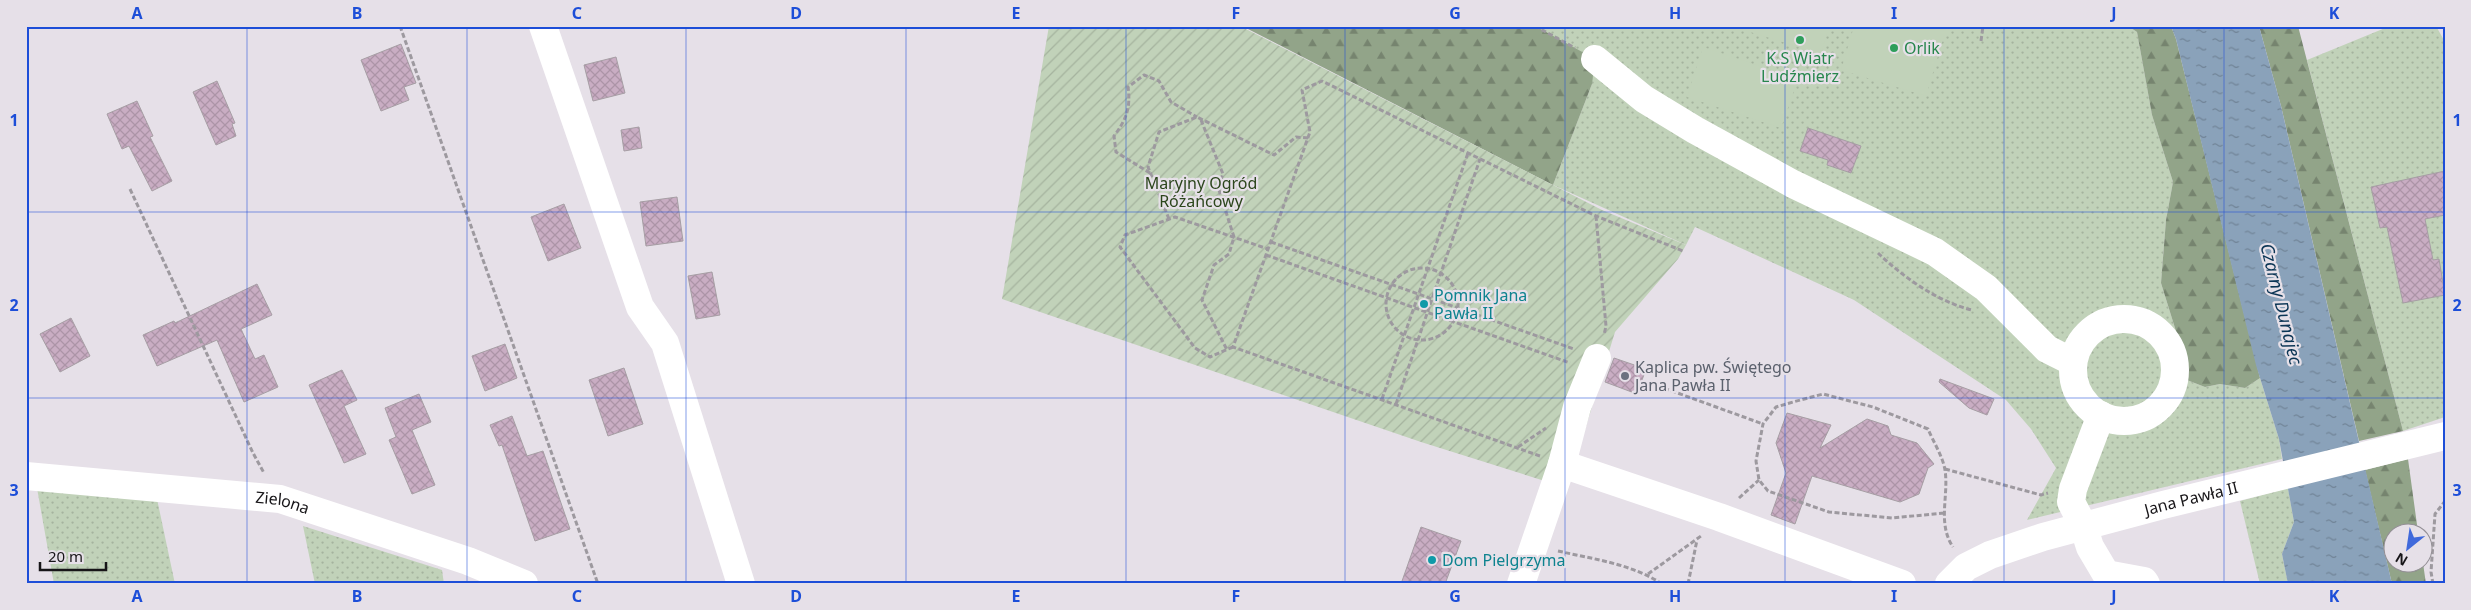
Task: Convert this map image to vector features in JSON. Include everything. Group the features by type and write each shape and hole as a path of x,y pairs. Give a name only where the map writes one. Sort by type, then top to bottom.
{"street":[{"path":"543,26 640,307 665,343 741,584"},
{"path":"1595,58 1644,99 1704,134 1793,184 1935,252 1986,288 2047,349 2073,362"},
{"path":"2116,319 2132,319 2147,324 2162,335 2171,350 2175,367 2173,385 2165,401 2152,413 2136,420 2118,420 2101,415 2088,406 2078,393 2074,378 2073,362 2078,346 2088,333 2101,324 2116,319"},
{"path":"1521,584 1562,464 1577,407 1595,364"},
{"path":"2101,415 2073,489 2070,502 2083,526 2090,547 2106,574 2144,581 2146,584"},
{"name":"Jana Pawła II","path":"1957,575 1990,555 2083,526 2445,436"},
{"path":"1562,464 1719,517 1902,584"},
{"name":"Zielona","path":"26,476 280,499 468,562 524,584"}],"path":[{"path":"400,26 598,584"},
{"path":"1535,26 1595,58"},
{"path":"1981,41 1983,26"},
{"path":"1151,173 1116,152 1114,136 1125,121 1130,102 1128,88 1144,75 1159,81 1171,102 1274,155 1296,136 1308,138"},
{"path":"1233,347 1310,132 1302,90 1322,81 1596,216 1682,251"},
{"path":"1169,219 1148,167 1159,132 1197,117"},
{"path":"1201,119 1223,174 1218,187 1234,237 1229,254 1214,265 1202,300 1226,350"},
{"path":"1382,399 1468,153"},
{"path":"1396,404 1480,160"},
{"path":"130,189 253,453 280,499"},
{"path":"1595,364 1606,326 1596,216"},
{"path":"1268,248 1175,217 1125,235 1120,247 1195,348 1210,357 1233,347 1562,464"},
{"path":"1271,242 1433,298 1595,364"},
{"path":"1266,254 1454,321 1595,364"},
{"path":"1428,268 1441,273 1455,288 1458,308 1454,321 1439,336 1418,340 1404,335 1390,319 1386,308 1392,284 1407,271 1428,268"},
{"path":"1650,383 1763,424"},
{"path":"1944,513 1892,518 1829,512 1768,491 1759,480 1756,461 1763,424 1776,407 1823,394 1873,407 1928,429 1945,469 1944,513 1947,538 1957,575"},
{"path":"1945,469 2041,495 2073,489"},
{"path":"2433,584 2431,572 2435,514 2445,501"},
{"path":"1688,584 1697,540"},
{"path":"1535,545 1631,568 1648,574 1662,584"}],"green space":[{"name":"Maryjny Ogród Różańcowy","path":"1049,26 1240,26 1602,210 1686,245 1678,259 1615,332 1567,488 1421,442 1002,299"},
{"path":"1242,26 1535,26 1595,59 1592,84 1553,185"},
{"path":"1525,26 2128,26 2137,32 2152,115 2173,182 2166,220 2161,283 2184,357 2179,377 2205,387 2220,384 2245,388 2260,378 2279,439 2282,459 2027,520 2056,468 2031,429 2006,400 1854,300 1695,227 1686,245 1553,185 1592,84"},
{"name":"K.S Wiatr Ludźmierz","path":"1731,26 1829,26 1821,54"},
{"name":"Orlik","path":"1854,26 1947,26 1926,96 1841,70"},
{"path":"2128,26 2171,26 2176,39 2260,378 2245,388 2220,384 2205,387 2179,377 2184,357 2161,283 2166,220 2173,182 2152,115 2137,32"},
{"path":"2259,26 2298,26 2403,431 2359,441 2281,106"},
{"path":"2390,26 2436,26 2445,42 2445,417 2403,431 2307,60"},
{"path":"1703,47 1798,79 1781,128 1687,97"},
{"path":"2408,459 2417,522 2384,522 2384,550 2365,470"},
{"path":"37,488 157,499 175,584 54,584"},
{"path":"2288,488 2294,522 2282,554 2288,584 2260,584 2240,501"},
{"path":"303,526 442,570 444,584 315,584"},
{"path":"2389,572 2424,572 2426,584 2392,584"}],"water":[{"name":"Czarny Dunajec","path":"2171,26 2259,26 2281,106 2384,550 2384,572 2389,572 2392,584 2288,584 2282,554 2294,522 2279,439 2256,365 2176,39"}],"building":[{"path":"401,44 416,83 404,87 409,100 381,111 361,60"},
{"path":"616,57 625,93 593,101 584,65"},
{"path":"217,81 235,123 232,124 236,136 216,145 193,92"},
{"path":"137,101 153,136 150,137 172,181 152,191 129,146 122,149 107,114"},
{"path":"639,127 642,148 624,151 621,130"},
{"path":"1808,128 1861,146 1851,173 1827,165 1828,160 1800,151"},
{"path":"2445,171 2445,215 2425,219 2433,260 2439,259 2445,295 2403,303 2387,227 2380,228 2371,187"},
{"path":"677,197 683,241 646,246 640,202"},
{"path":"564,204 581,248 548,261 531,217"},
{"path":"712,272 720,315 696,319 688,276"},
{"path":"257,284 272,315 241,329 255,359 264,355 278,387 244,402 217,340 157,366 143,335 174,321 175,323"},
{"path":"71,318 90,356 60,372 40,334"},
{"path":"505,344 517,378 485,391 472,356"},
{"name":"Kaplica pw. Świętego Jana Pawła II","path":"1614,358 1646,369 1637,394 1605,382"},
{"path":"624,368 643,424 608,436 589,380"},
{"path":"342,370 357,400 344,406 366,454 344,463 309,385"},
{"path":"1940,379 1994,399 1987,415 1969,408 1939,382"},
{"path":"419,394 431,422 412,430 435,485 412,494 389,440 396,437 385,408"},
{"path":"1787,413 1831,425 1820,448 1867,419 1888,426 1891,435 1917,443 1934,464 1928,468 1919,494 1900,502 1812,476 1795,524 1771,515 1786,473 1776,443"},
{"path":"512,416 527,456 543,451 570,529 535,541 502,445 499,446 490,425"},
{"name":"Dom Pielgrzyma","path":"1421,527 1461,541 1445,584 1401,584"}],"place":[{"name":"K.S Wiatr Ludźmierz","path":"1800,40"},
{"name":"Orlik","path":"1894,48"},
{"name":"Pomnik Jana Pawła II","path":"1424,304"},
{"name":"Kaplica pw. Świętego Jana Pawła II","path":"1625,376"},
{"name":"Dom Pielgrzyma","path":"1432,560"}]}
